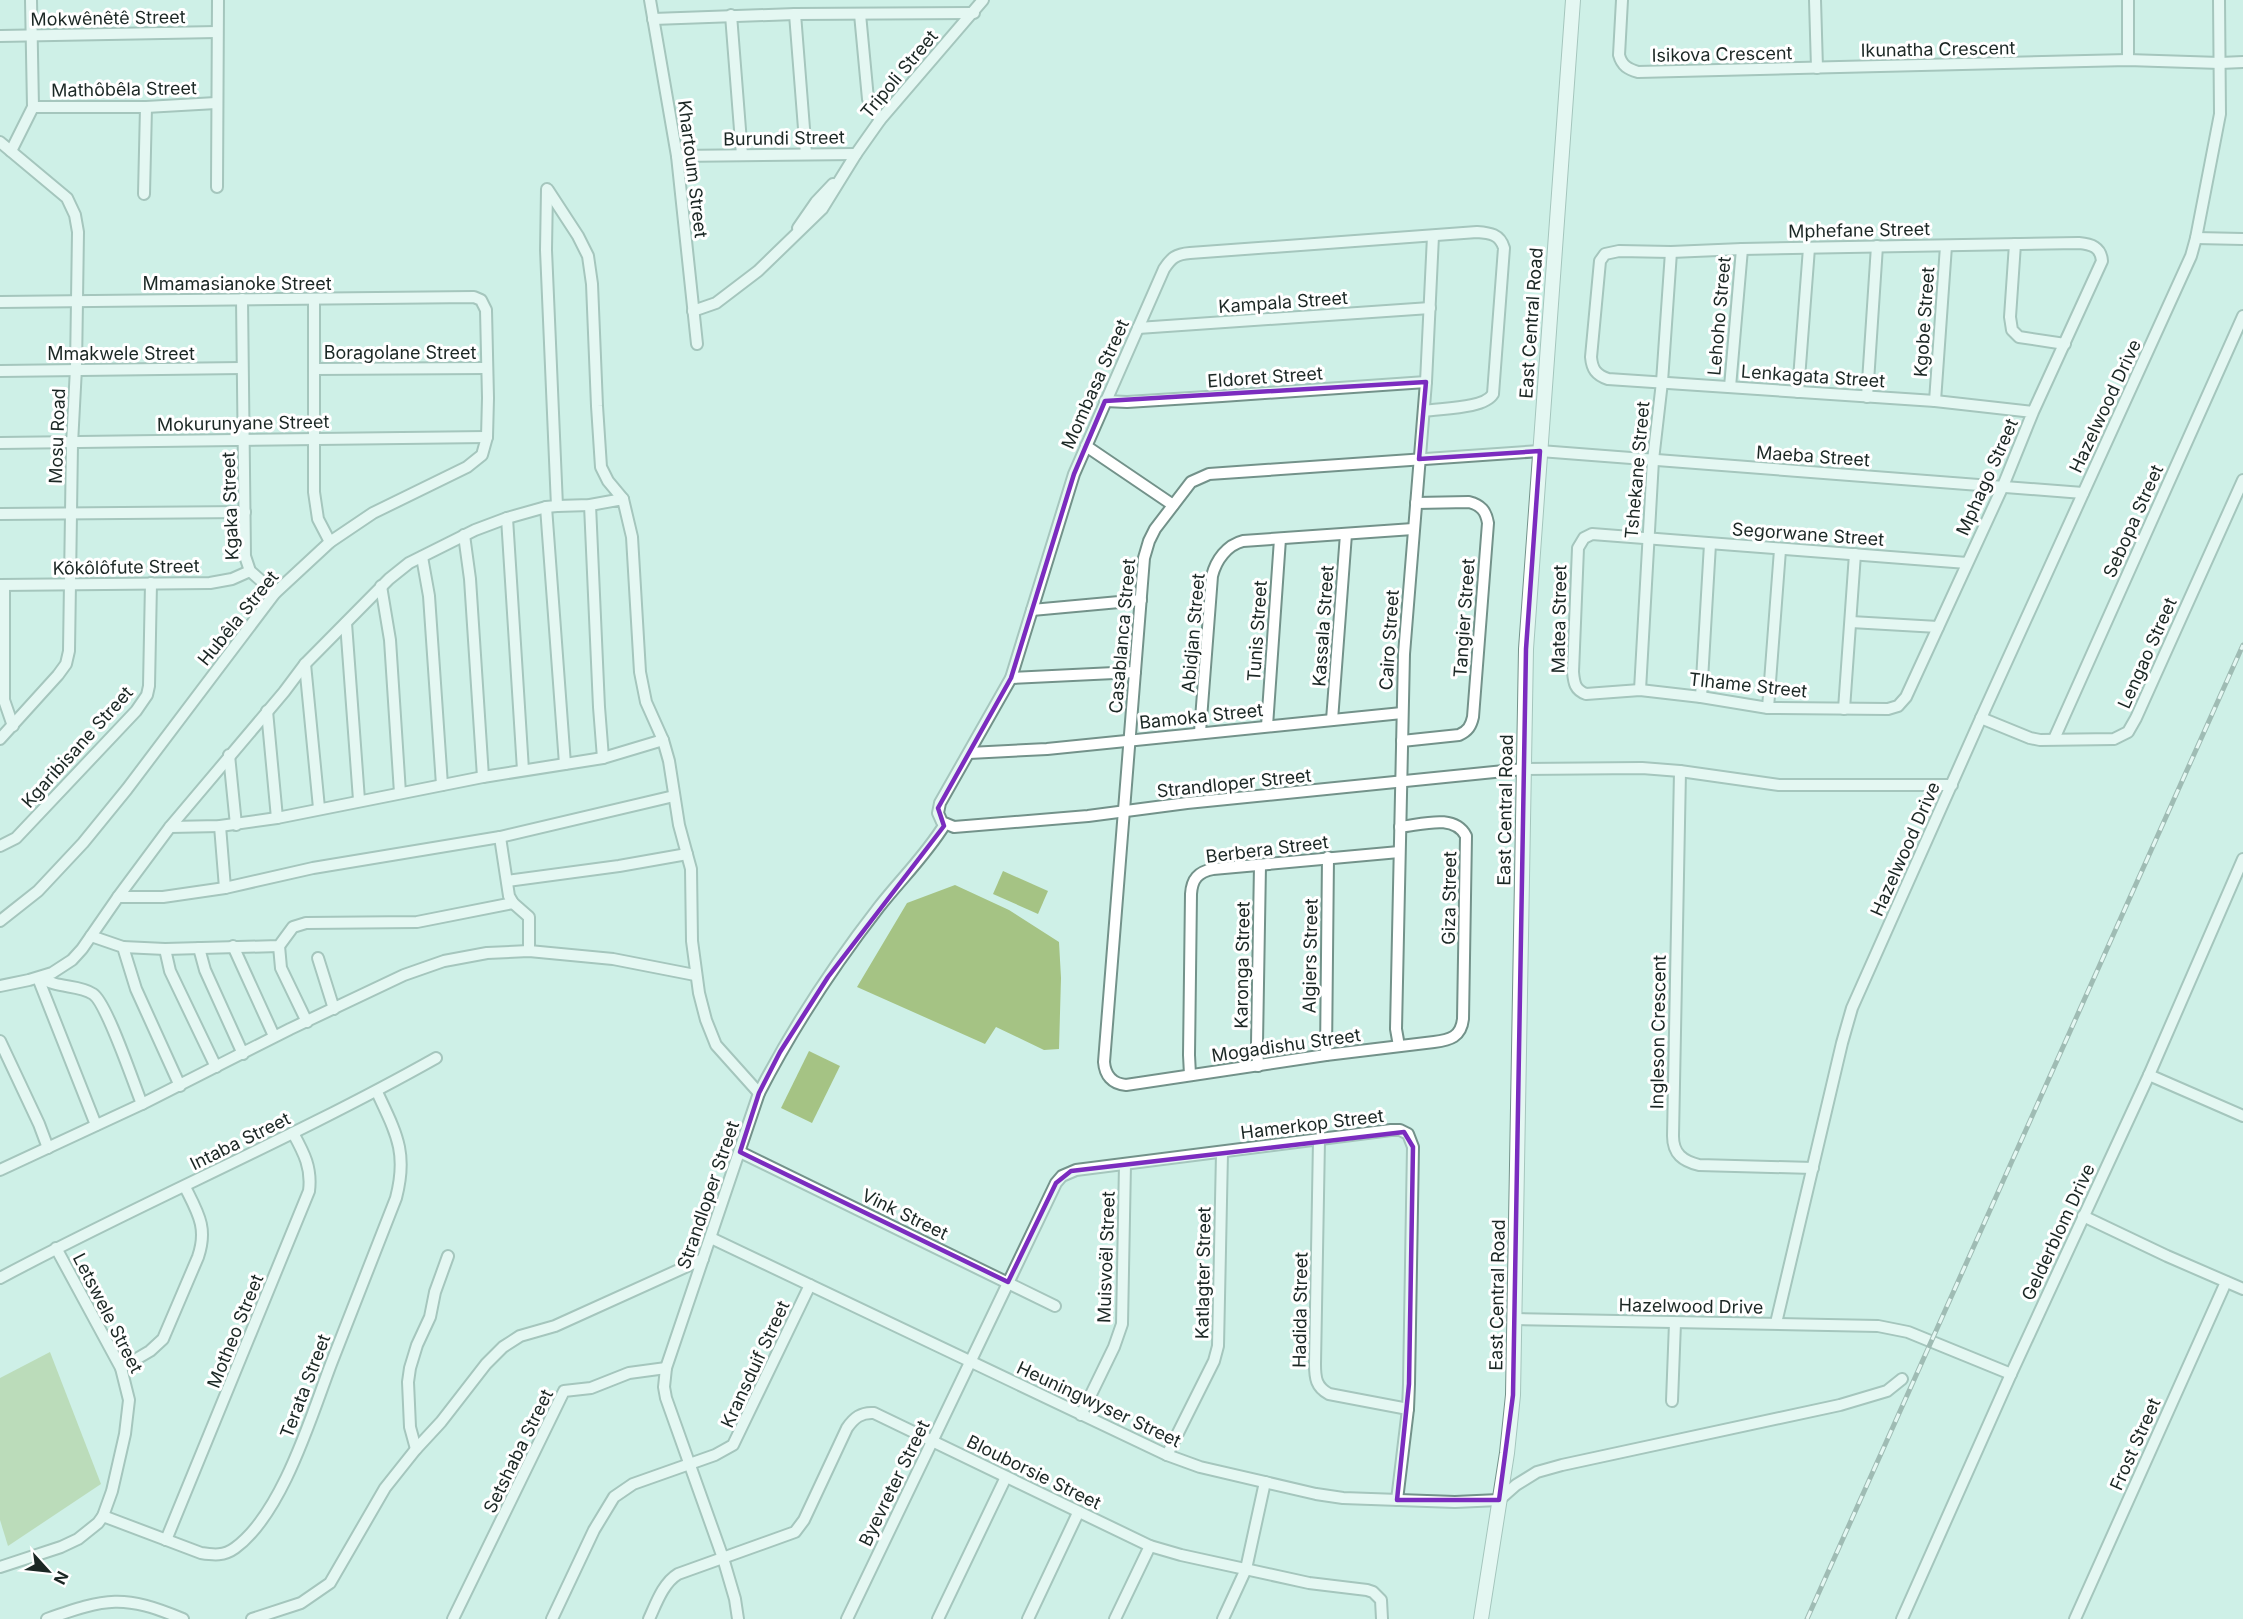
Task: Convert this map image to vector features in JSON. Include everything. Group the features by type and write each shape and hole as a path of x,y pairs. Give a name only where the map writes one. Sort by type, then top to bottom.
{"street":[{"path":"11,151 33,107 31,0"},
{"path":"217,187 218,0"},
{"name":"Khartoum Street","path":"650,0 677,156 697,344"},
{"name":"Tripoli Street","path":"693,311 716,303 758,272 795,234 816,202 843,173 880,120 983,0"},
{"name":"East Central Road","path":"1481,1619 1511,1422 1526,649 1573,0"},
{"name":"Isikova Crescent","path":"1622,0 1619,55 1622,63 1630,69 1653,72 1817,68"},
{"path":"1815,0 1817,68"},
{"path":"2128,0 2128,60"},
{"name":"Hazelwood Drive","path":"1514,1319 1776,1323 1845,1028 1852,1008 1981,717 2183,276 2196,238 2220,114 2219,0"},
{"path":"653,19 731,15 974,13"},
{"path":"795,14 806,154"},
{"path":"860,14 868,99 880,120"},
{"path":"731,15 742,155"},
{"name":"Mokwênêtê Street","path":"0,36 217,32"},
{"name":"Ikunatha Crescent","path":"1817,68 2128,60 2243,62"},
{"name":"Mathôbêla Street","path":"33,107 146,107 216,103"},
{"path":"144,194 146,107"},
{"name":"Mosu Road","path":"0,142 68,198 78,232 69,651 66,664 51,684 0,739"},
{"name":"Burundi Street","path":"677,156 855,154"},
{"path":"565,764 552,507 546,250 547,189 578,236 588,256 592,284 602,466 608,481 623,499 632,537 640,672 646,702 663,740 669,761 674,796 691,869 695,975 706,1020 716,1045 759,1093"},
{"name":"Mombasa Street","path":"946,825 939,818 938,808 1011,678 1074,474 1164,269 1172,258 1179,254 1477,232 1489,233 1497,237 1504,248 1504,262 1493,394 1489,400 1479,404 1424,411"},
{"name":"Cairo Street","path":"1399,1046 1396,1029 1404,654 1424,411 1433,236"},
{"path":"2196,238 2243,239"},
{"path":"2015,244 2010,317 2012,330 2019,337 2065,344"},
{"name":"Mphefane Street","path":"1593,369 1591,357 1600,261 1605,254 1619,251 2088,244 2095,247 2102,255 2098,270"},
{"path":"1867,397 1877,246"},
{"name":"Kgobe Street","path":"1935,401 1947,246"},
{"path":"1798,392 1809,248"},
{"name":"Lehoho Street","path":"1730,387 1742,249"},
{"name":"Tshekane Street","path":"1640,690 1653,460 1662,382 1671,252"},
{"name":"Mphago Street","path":"1906,697 2003,486 2033,412 2098,270"},
{"name":"Mmamasianoke Street","path":"0,302 474,297"},
{"name":"Hubêla Street","path":"0,921 38,891 98,825 275,593 330,542 373,513 478,460 483,455 487,437 486,310 481,300 474,297"},
{"path":"314,298 314,492 316,512 330,542"},
{"name":"Kgaka Street","path":"242,299 245,556 250,571 275,593"},
{"name":"Kampala Street","path":"1138,328 1430,308"},
{"name":"Sebopa Street","path":"2054,739 2243,316"},
{"name":"Mmakwele Street","path":"0,370 242,368"},
{"name":"Boragolane Street","path":"314,369 486,368"},
{"name":"Lenkagata Street","path":"1593,369 1597,374 1608,379 1935,401 2033,412"},
{"name":"Eldoret Street","path":"1105,401 1127,402 1426,382"},
{"name":"Mokurunyane Street","path":"0,443 72,444 315,438 487,437"},
{"path":"1086,446 1173,505"},
{"name":"Casablanca Street","path":"1114,1082 1106,1073 1104,1062 1144,558 1155,529 1191,482 1209,474 1540,451"},
{"name":"Maeba Street","path":"1540,451 2083,493"},
{"name":"Lengao Street","path":"1981,717 2030,738 2114,739 2128,732 2141,708 2243,480"},
{"path":"0,986 39,977 63,968 82,949 170,827 229,754 305,664 398,571 464,535 507,518 552,507 590,505 623,499"},
{"name":"Tangier Street","path":"1401,741 1459,735 1467,732 1471,726 1488,523 1486,514 1476,503 1469,501 1416,503"},
{"path":"590,505 603,758"},
{"path":"0,514 244,512"},
{"path":"507,518 523,770"},
{"name":"Abidjan Street","path":"1200,732 1214,571 1220,559 1233,544 1243,541 1413,529"},
{"name":"Kassala Street","path":"1332,720 1346,534"},
{"name":"Matea Street","path":"1582,693 1575,685 1573,672 1577,557 1580,543 1592,534 1648,537"},
{"path":"464,535 470,579 483,777"},
{"name":"Segorwane Street","path":"1648,537 1780,550 1967,563"},
{"name":"Tunis Street","path":"1267,726 1280,539"},
{"path":"1701,697 1710,544"},
{"path":"1768,708 1780,550"},
{"path":"1844,709 1855,554"},
{"path":"422,556 429,596 442,785"},
{"name":"Kôkôlôfute Street","path":"2,585 221,582 250,571"},
{"name":"Kgaribisane Street","path":"0,846 16,838 136,711 147,695 150,676 151,583"},
{"path":"2,585 4,700 13,726"},
{"path":"381,586 388,622 400,792"},
{"path":"1032,610 1141,600"},
{"path":"1851,622 1938,627"},
{"path":"346,623 359,800"},
{"path":"305,664 319,808"},
{"path":"1011,678 1135,672"},
{"name":"Tlhame Street","path":"1582,693 1604,694 1640,690 1768,708 1844,709 1888,709 1898,706 1906,697"},
{"path":"267,711 277,818"},
{"name":"Bamoka Street","path":"969,753 1047,749 1402,713"},
{"path":"170,827 236,825 277,818 400,792 603,758 663,740"},
{"path":"229,754 236,825"},
{"path":"1524,769 1642,768 1779,785 1952,785"},
{"name":"Strandloper Street","path":"738,1619 735,1599 723,1558 666,1398 664,1387 666,1368 759,1093 780,1052 828,977 880,906 929,850 946,825 1088,816 1524,769"},
{"name":"Ingleson Crescent","path":"1680,771 1672,1136 1675,1150 1684,1160 1699,1165 1813,1168"},
{"path":"118,897 163,897 225,888 313,868 500,837 674,796"},
{"name":"Giza Street","path":"1400,827 1450,822 1458,826 1466,836 1463,1019 1460,1031"},
{"path":"220,826 225,888"},
{"path":"500,837 513,903 529,917 530,951"},
{"name":"Berbera Street","path":"1191,1075 1189,1055 1193,882 1198,875 1207,870 1399,852"},
{"path":"507,881 687,854"},
{"name":"Algiers Street","path":"1326,1055 1329,857"},
{"name":"Gelderblom Drive","path":"1902,1619 2011,1374 2149,1075 2243,859"},
{"name":"Karonga Street","path":"1258,1066 1260,865"},
{"path":"307,1022 280,968 279,946 293,927 306,922 417,922 513,903"},
{"path":"91,936 123,947 165,949 279,946"},
{"path":"233,946 274,1036"},
{"path":"123,947 136,989 180,1086"},
{"path":"199,948 205,970 243,1053"},
{"path":"165,949 170,971 216,1067"},
{"path":"0,1170 180,1086 274,1036 404,975 444,961 488,953 530,951 613,959 695,975"},
{"path":"318,958 334,1009"},
{"path":"39,977 55,984 90,993 98,998 142,1104"},
{"path":"39,977 96,1125"},
{"name":"Mogadishu Street","path":"1114,1082 1126,1084 1326,1055 1452,1040 1460,1031"},
{"path":"0,1041 48,1148"},
{"name":"Intaba Street","path":"56,1248 377,1092 436,1058"},
{"path":"2149,1075 2243,1116"},
{"name":"Terata Street","path":"103,1516 201,1553 215,1556 226,1554 245,1540 280,1492 396,1198 401,1179 400,1147 377,1092"},
{"name":"Hamerkop Street","path":"971,1362 1056,1183 1062,1176 1076,1170 1391,1130 1404,1132 1412,1141 1408,1410 1397,1500"},
{"name":"Motheo Street","path":"166,1540 309,1191 311,1178 309,1168 293,1133"},
{"name":"Hadida Street","path":"1318,1140 1316,1380 1320,1388 1329,1394 1408,1410"},
{"name":"Vink Street","path":"740,1152 1055,1306"},
{"name":"Katlagter Street","path":"1167,1455 1214,1361 1218,1347 1222,1153"},
{"name":"Muisvoël Street","path":"1082,1415 1114,1347 1122,1324 1125,1164"},
{"path":"122,1368 150,1351 163,1339 203,1244 203,1232 198,1214 185,1186"},
{"path":"2083,1216 2243,1289"},
{"name":"Heuningwyser Street","path":"711,1238 1167,1455 1200,1467 1343,1498 1455,1502 1499,1500"},
{"name":"Letswele Street","path":"0,1278 56,1248 122,1368 129,1400 112,1491 103,1516 78,1539 0,1568"},
{"path":"416,1449 410,1427 408,1404 410,1368 417,1345 430,1317 435,1292 448,1256"},
{"path":"252,1619 301,1603 330,1583 375,1503 416,1449 441,1422 494,1355 512,1340 555,1326 703,1259"},
{"name":"Frost Street","path":"2075,1619 2226,1282"},
{"name":"Kransduif Street","path":"552,1619 594,1530 614,1497 633,1484 726,1450 736,1440 810,1285"},
{"path":"1672,1401 1675,1323"},
{"path":"1776,1323 1893,1328 1932,1341 2011,1374"},
{"name":"Byevreter Street","path":"848,1619 971,1362"},
{"name":"Setshaba Street","path":"453,1619 564,1390 591,1388 628,1373 666,1368"},
{"path":"1499,1500 1516,1485 1537,1472 1562,1464 1840,1405 1887,1391 1902,1379"},
{"name":"Blouborsie Street","path":"723,1558 795,1532 804,1520 847,1428 858,1416 874,1413 1150,1546 1309,1583 1367,1590 1381,1600 1382,1619"},
{"path":"938,1619 1006,1477"},
{"path":"1223,1619 1246,1569 1265,1482"},
{"path":"1028,1619 1078,1513"},
{"path":"1115,1619 1150,1546"},
{"path":"649,1619 671,1578 723,1558"},
{"path":"47,1619 106,1601 124,1601 145,1605 183,1619"}],"highlighted area":[{"path":"1426,382 1419,459 1540,451 1526,649 1513,1395 1499,1500 1397,1500 1409,1384 1413,1147 1404,1132 1071,1171 1056,1183 1008,1282 740,1152 759,1093 780,1052 828,977 944,826 938,808 1011,678 1074,474 1105,401"}],"green space":[{"path":"1003,871 1048,891 1038,914 993,894"},
{"path":"955,885 1009,910 1059,942 1061,978 1059,1049 1044,1050 996,1027 985,1044 857,987 907,903"},
{"path":"809,1051 840,1066 812,1123 781,1108"},
{"path":"50,1352 101,1484 8,1546 0,1520 0,1378"}],"railway":[{"path":"1807,1619 2243,645"}]}
